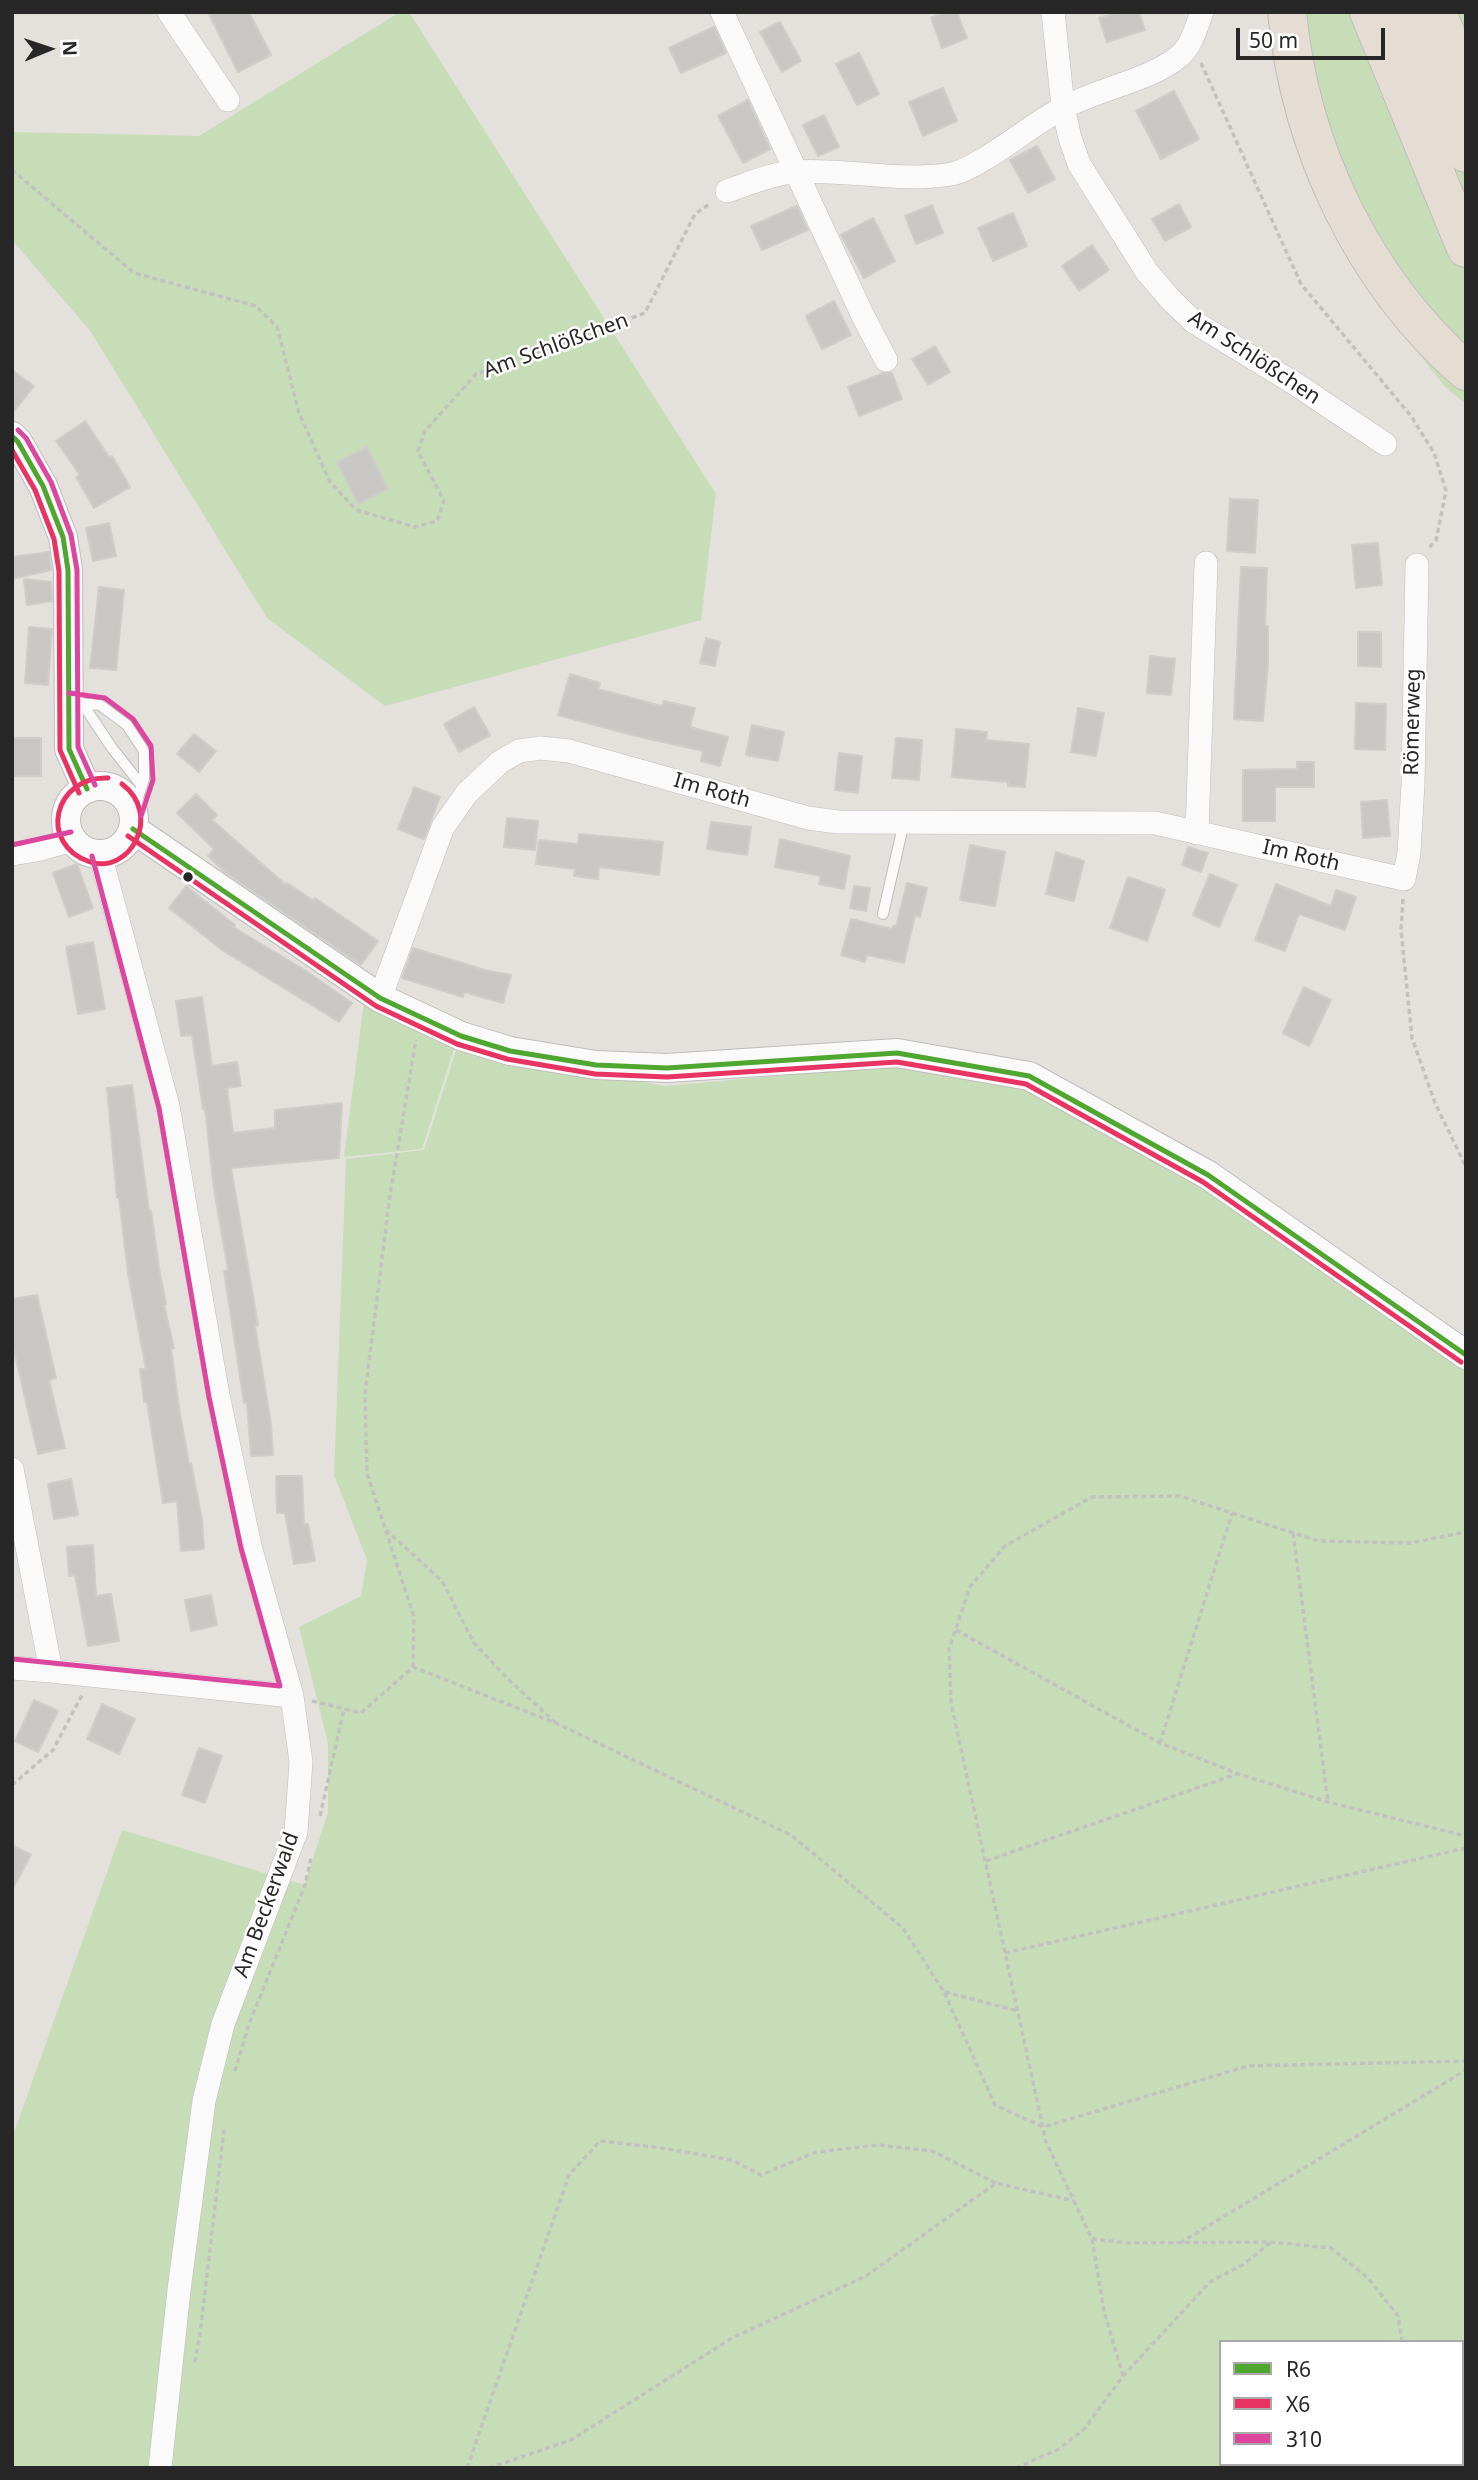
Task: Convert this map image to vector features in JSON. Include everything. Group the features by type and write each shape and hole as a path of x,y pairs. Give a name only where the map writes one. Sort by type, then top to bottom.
{"highway":[{"path":"1287,12 1290,44 1305,114 1332,188 1371,261 1416,321 1466,371"},
{"path":"1345,12 1376,79 1463,242"},
{"path":"1370,12 1463,242"},
{"path":"1406,12 1466,153"},
{"path":"1438,12 1466,55"},
{"path":"1438,12 1466,85"}],"street":[{"path":"169,12 228,100"},
{"path":"722,12 795,172 886,360"},
{"name":"Am Schlößchen","path":"1053,12 1063,107 1079,164 1147,272 1194,321 1385,444"},
{"path":"727,191 777,174 795,172 899,177 956,173 986,158 1029,127 1063,107 1179,58 1191,41 1202,12"},
{"path":"12,436 43,486 63,537 68,570 75,702 69,749 87,789"},
{"path":"1197,833 1206,564"},
{"name":"Römerweg","path":"1404,879 1409,853 1412,798 1417,565"},
{"name":"Im Roth","path":"380,998 443,827 467,793 500,762 519,751 540,748 569,751 808,818 838,822 1155,823 1404,879"},
{"path":"133,821 121,847 100,854 80,848 73,840 66,821 72,802 87,789 107,787 116,790 124,796 133,821 380,998 461,1036 510,1051 596,1065 667,1068 897,1053 1029,1076 1208,1175 1466,1355"},
{"path":"12,853 37,850 73,840"},
{"name":"Am Beckerwald","path":"100,854 168,1106 218,1395 250,1546 292,1696 301,1762 296,1832 223,2024 204,2101 179,2290 160,2468"},
{"path":"12,1469 51,1671"},
{"path":"12,1668 292,1696"}],"lane":[{"path":"75,702 142,786"},
{"path":"75,702 100,705 127,725 144,751 142,786 133,821"},
{"path":"883,914 905,822"}],"path":[{"path":"1191,41 1301,284 1411,416 1434,453 1446,491 1436,540 1417,565"},
{"name":"Am Schlößchen","path":"12,170 134,273 256,306 277,327 299,413 330,482 356,510 415,527 437,521 444,501 418,451 425,431 476,374 645,313 695,214 727,191"},
{"path":"1404,879 1401,930 1412,1038 1435,1103 1466,1167"},
{"path":"292,1696 361,1713 414,1667 414,1617 368,1474 365,1394 390,1195 420,1017"},
{"path":"1123,2376 1104,2311 1092,2239 1046,2142 951,1703 949,1649 970,1587 1005,1546 1092,1497 1180,1496 1318,1541 1410,1543 1466,1532"},
{"path":"1160,1743 1232,1513"},
{"path":"384,1529 442,1581 474,1643 509,1680 558,1724"},
{"path":"1293,1533 1328,1802"},
{"path":"956,1630 1160,1743 1239,1774 1328,1802 1466,1836"},
{"path":"414,1667 558,1724 791,1835 902,1928 944,1992 995,2105 1043,2127 1248,2066 1466,2061"},
{"path":"12,1785 53,1750 92,1675"},
{"path":"320,1817 344,1709"},
{"path":"986,1861 1239,1774"},
{"path":"1005,1953 1466,1848"},
{"path":"234,2075 249,2024 304,1885 311,1858"},
{"path":"944,1992 1018,2011"},
{"path":"1180,2243 1466,2070"},
{"path":"192,2374 200,2334 224,2128"},
{"path":"467,2468 569,2175 600,2141 662,2148 732,2161 761,2175 816,2152 879,2145 932,2151 996,2183 1074,2201"},
{"path":"489,2468 571,2440 732,2338 866,2276 996,2183"},
{"path":"1092,2239 1129,2243 1271,2242 1331,2248 1368,2278 1398,2316 1402,2340"},
{"path":"1016,2468 1059,2449 1084,2429 1123,2376 1210,2282 1244,2264 1271,2242"}],"green space":[{"path":"400,12 409,12 716,494 701,620 385,706 267,618 91,332 12,240 12,132 199,136"},
{"path":"1272,12 1466,12 1466,404 1445,387 1375,297 1332,224 1293,136"},
{"path":"365,993 458,1037 422,1149 344,1157"},
{"path":"460,1038 511,1057 665,1086 899,1065 1029,1081 1192,1178 1466,1366 1466,2468 12,2468 12,2138 122,1830 304,1885 328,1813 328,1743 299,1627 361,1596 367,1560 334,1475 346,1159 424,1150"}],"building":[{"path":"208,12 249,12 271,55 238,72"},
{"path":"946,12 957,12 967,38 942,48 931,18"},
{"path":"1118,12 1139,12 1145,30 1107,42 1099,18"},
{"path":"780,22 801,61 782,72 760,32"},
{"path":"714,27 726,53 681,73 669,48"},
{"path":"859,53 879,94 857,105 836,64"},
{"path":"943,88 957,121 923,136 909,102"},
{"path":"1174,91 1199,139 1161,159 1136,111"},
{"path":"748,100 770,149 743,163 718,116"},
{"path":"824,115 839,147 818,156 803,125"},
{"path":"1037,146 1055,179 1028,193 1010,160"},
{"path":"1179,204 1191,227 1165,241 1152,219"},
{"path":"932,205 943,233 916,244 905,216"},
{"path":"797,206 808,230 762,250 751,226"},
{"path":"1013,213 1027,246 993,261 978,228"},
{"path":"873,218 895,261 864,278 841,235"},
{"path":"1092,245 1109,270 1079,291 1062,266"},
{"path":"834,301 851,335 822,349 806,316"},
{"path":"935,346 950,372 928,385 912,359"},
{"path":"12,370 34,386 12,414"},
{"path":"883,373 892,373 902,399 859,416 848,387"},
{"path":"85,421 109,457 112,456 130,487 94,508 76,477 80,475 56,441"},
{"path":"367,447 388,489 358,504 337,462"},
{"path":"1230,499 1258,500 1255,553 1227,551"},
{"path":"109,523 116,556 93,561 86,528"},
{"path":"1378,543 1382,585 1356,588 1352,545"},
{"path":"49,552 51,570 12,579 12,557"},
{"path":"1241,567 1267,568 1265,626 1268,626 1268,663 1263,721 1234,719"},
{"path":"24,579 51,582 52,601 27,605"},
{"path":"99,587 124,590 116,670 90,668"},
{"path":"29,627 52,629 48,685 25,683"},
{"path":"1358,632 1381,632 1381,667 1358,666"},
{"path":"706,638 720,642 715,666 700,663"},
{"path":"1150,656 1175,659 1171,695 1147,693"},
{"path":"570,674 600,683 598,689 662,706 664,701 695,708 690,727 728,737 720,766 701,761 703,751 558,715"},
{"path":"1356,703 1386,704 1385,750 1355,749"},
{"path":"474,707 490,735 459,752 444,724"},
{"path":"1078,708 1104,713 1096,756 1071,752"},
{"path":"752,725 784,732 778,761 746,755"},
{"path":"956,729 987,732 986,740 1029,744 1025,787 1008,786 1008,782 952,777"},
{"path":"194,734 216,751 199,772 177,754"},
{"path":"12,738 41,738 41,776 12,776"},
{"path":"896,738 922,740 919,780 892,778"},
{"path":"839,753 862,756 858,793 835,790"},
{"path":"1297,762 1314,762 1314,787 1275,787 1275,821 1243,821 1243,770 1297,769"},
{"path":"414,787 440,797 424,839 398,829"},
{"path":"196,794 217,815 212,820 286,885 287,883 314,901 315,898 378,941 361,965 225,872 208,856 214,849 177,813"},
{"path":"1387,800 1390,836 1363,838 1361,802"},
{"path":"507,818 538,821 535,850 504,847"},
{"path":"711,822 751,827 747,855 707,849"},
{"path":"579,834 663,842 659,875 599,867 598,879 574,876 575,869 536,864 539,840 578,844"},
{"path":"780,839 850,856 844,889 819,884 821,876 775,867"},
{"path":"970,845 1005,852 995,906 960,900"},
{"path":"1188,847 1208,853 1201,872 1182,865"},
{"path":"1056,852 1084,861 1074,901 1046,894"},
{"path":"77,864 93,908 69,917 53,873"},
{"path":"1210,874 1237,885 1219,927 1193,915"},
{"path":"1128,877 1165,890 1147,941 1110,928"},
{"path":"907,883 927,888 920,917 915,915 904,963 867,955 865,962 841,955 851,919 892,929 896,926"},
{"path":"1276,884 1331,906 1336,890 1356,897 1345,930 1299,914 1285,951 1255,940"},
{"path":"186,886 235,925 233,927 303,969 352,1003 339,1022 222,950 169,908"},
{"path":"854,886 870,888 866,911 850,908"},
{"path":"93,942 105,1009 78,1014 66,947"},
{"path":"413,948 511,975 503,1003 464,992 463,997 402,978"},
{"path":"1304,987 1331,1000 1309,1046 1283,1033"},
{"path":"202,997 212,1066 237,1062 241,1086 227,1088 233,1133 275,1128 275,1110 342,1103 339,1158 231,1168 258,1325 255,1326 271,1424 273,1455 251,1456 247,1403 244,1403 224,1271 228,1270 214,1189 205,1108 203,1109 192,1035 181,1036 176,1001"},
{"path":"132,1085 149,1211 166,1304 164,1305 174,1348 171,1348 180,1414 202,1520 204,1549 181,1551 177,1501 163,1503 147,1402 144,1402 140,1369 146,1369 117,1198 107,1088"},
{"path":"37,1295 56,1378 49,1380 65,1448 38,1454 12,1342 12,1299"},
{"path":"276,1476 302,1476 304,1524 308,1524 315,1561 294,1564 285,1513 277,1513"},
{"path":"71,1479 78,1515 54,1519 48,1484"},
{"path":"93,1545 96,1596 111,1594 119,1641 88,1646 75,1575 69,1576 67,1547"},
{"path":"211,1595 217,1625 191,1631 185,1600"},
{"path":"34,1700 58,1711 38,1752 15,1741"},
{"path":"102,1704 135,1719 119,1754 87,1739"},
{"path":"199,1748 222,1756 205,1803 182,1795"},
{"path":"12,1845 31,1855 12,1890"}],"transit line":[{"name":"310","path":"18,430 26,438 51,482 71,535 77,570 78,747 95,785"},
{"name":"R6","path":"12,436 43,486 63,537 68,570 69,749 87,789"},
{"name":"X6","path":"12,450 35,490 54,539 59,571 60,750 79,793"},
{"name":"310","path":"69,693 105,698 133,719 151,746 153,780 141,816"},
{"name":"X6","path":"108,778 90,780 75,788 65,799 59,812 58,827 63,841 73,853 90,862 105,864 118,860 129,851 136,839 140,826 140,811 134,797 122,784"},
{"name":"R6","path":"133,829 380,998 461,1036 510,1051 596,1065 667,1068 897,1053 1029,1076 1208,1175 1466,1355"},
{"name":"310","path":"12,845 71,832"},
{"name":"X6","path":"128,836 376,1006 457,1044 507,1059 595,1074 667,1077 897,1062 1026,1084 1203,1182 1461,1362"},
{"name":"310","path":"13,1659 280,1686 241,1548 209,1397 159,1108 92,856"}]}
